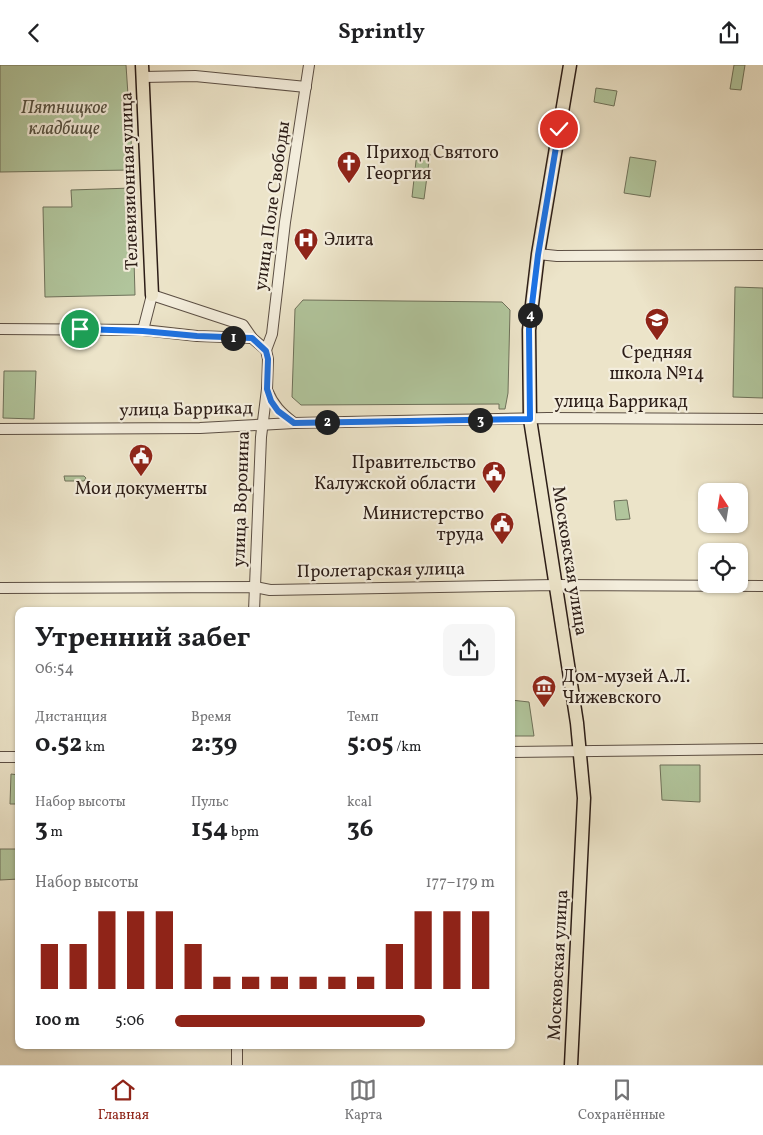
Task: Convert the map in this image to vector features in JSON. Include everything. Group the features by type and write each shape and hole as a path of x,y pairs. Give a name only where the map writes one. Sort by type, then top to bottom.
{"main road":[{"name":"Московская улица","path":"570,65 538,255 529,329 530,419 580,752 584,797 572,1065"},
{"name":"Телевизионная улица","path":"142,71 152,295"}],"street":[{"name":"улица Поле Свободы","path":"267,389 268,359 259,344 272,334 285,222 309,65"},
{"path":"142,71 306,87"},
{"path":"538,255 763,255"},
{"path":"143,331 152,295 243,325 259,344"},
{"path":"0,329 143,331 259,344"},
{"path":"267,389 271,401 278,411 294,423"},
{"name":"улица Воронина","path":"254,607 261,425 267,389"},
{"name":"улица Баррикад","path":"0,429 200,428 294,423 530,419 763,419"},
{"name":"Пролетарская улица","path":"0,588 255,587 270,590 556,585 763,586"},
{"path":"515,752 763,749"},
{"path":"0,757 15,757"},
{"path":"237,1049 237,1065"}],"green space":[{"name":"Пятницкое кладбище","path":"0,65 126,65 133,170 0,172"},
{"path":"734,65 745,65 741,90 730,89"},
{"path":"596,88 617,91 614,106 594,102"},
{"path":"417,152 430,154 424,199 412,197"},
{"path":"630,157 656,161 650,197 624,193"},
{"path":"132,188 135,295 45,297 43,207 72,207 71,190"},
{"path":"735,287 763,288 763,398 733,397"},
{"path":"303,300 502,302 510,310 508,393 505,409 499,409 499,404 301,405 292,397 295,309"},
{"path":"4,371 36,371 34,419 3,418"},
{"path":"64,476 84,476 86,478 84,481 65,481"},
{"path":"627,500 630,519 616,520 614,501"},
{"path":"515,700 529,702 534,736 515,736"},
{"path":"660,765 700,765 700,802 662,800"},
{"path":"11,774 15,774 15,804 10,804"},
{"path":"0,849 15,849 15,879 0,880"}],"place":[{"name":"Приход Святого Георгия","path":"349,184"},
{"name":"Элита","path":"306,261"},
{"name":"Средняя школа №14","path":"657,341"},
{"name":"Мои документы","path":"141,477"},
{"name":"Правительство Калужской области","path":"494,494"},
{"name":"Министерство труда","path":"502,545"},
{"name":"Дом-музей А.Л. Чижевского","path":"544,708"}],"route":[{"path":"80,329 252,338 266,351 268,359 267,389 271,401 278,411 294,423 530,419 529,329 538,255 559,129"}]}
